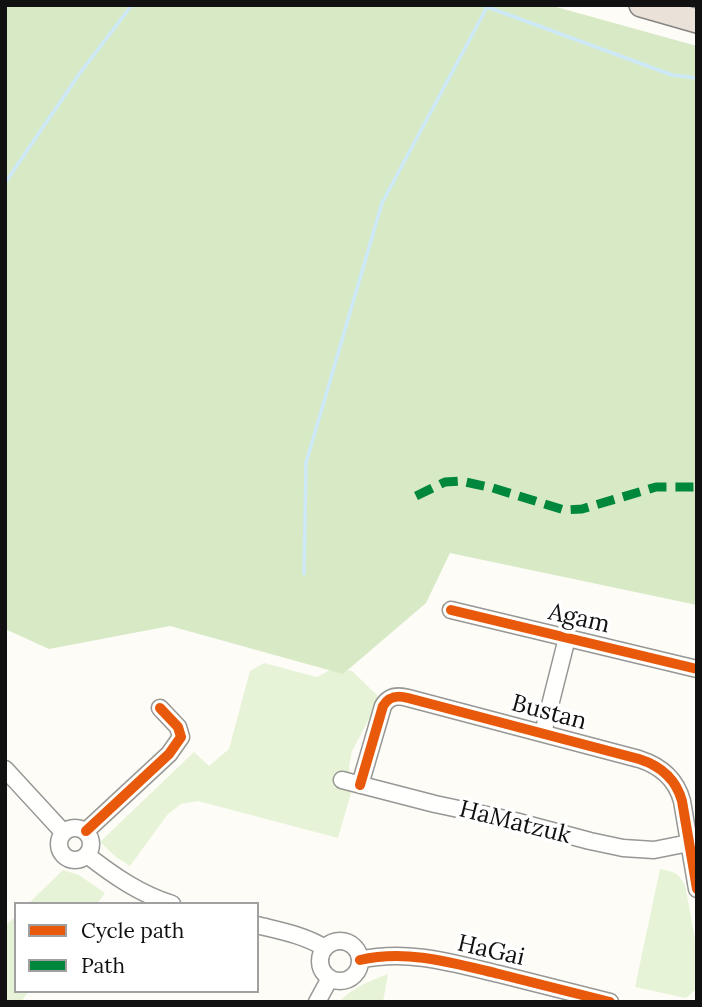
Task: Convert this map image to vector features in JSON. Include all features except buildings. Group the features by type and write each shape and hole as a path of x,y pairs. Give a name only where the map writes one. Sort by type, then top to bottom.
{"highway":[{"path":"641,5 697,21"}],"street":[{"name":"Agam","path":"451,610 697,669"},
{"path":"543,733 567,638"},
{"name":"Bustan","path":"360,785 383,706 393,697 404,697 647,762 666,773 675,783 680,795 697,889"},
{"path":"86,831 169,754 181,737 178,727 160,708"},
{"path":"5,769 63,832"},
{"name":"HaMatzuk","path":"342,780 623,848 654,850 689,843"},
{"path":"77,827 86,831 92,841 87,855 73,860 64,856 59,841 63,832 77,827"},
{"path":"87,855 118,879 167,902"},
{"path":"259,925 312,940 325,948"},
{"path":"337,941 350,943 355,947 360,960 357,971 348,979 330,978 321,964 325,948 337,941"},
{"name":"HaGai","path":"360,960 375,956 401,955 436,960 610,1002"},
{"path":"317,1002 330,978"}],"green space":[{"path":"5,5 549,5 697,46 697,605 450,553 426,603 343,674 170,626 49,649 5,629"},
{"path":"264,663 317,677 334,668 352,671 380,698 352,751 349,767 353,786 338,838 198,801 181,804 168,814 130,866 116,857 100,842 194,752 209,766 229,749 250,671"},
{"path":"660,869 675,873 685,885 697,950 697,985 686,998 635,987"},
{"path":"63,870 79,875 105,893 98,902 30,902"},
{"path":"14,918 14,993 28,993 21,1002 11,1002 5,998 5,926"},
{"path":"388,974 383,1002 339,1002 356,988"}],"waterway":[{"path":"5,183 80,73 132,5"},
{"path":"482,5 672,75 697,78"},
{"path":"304,574 306,463 382,203 487,7"}],"marked path":[{"path":"416,496 445,482 461,481 564,510 582,509 656,487 697,487"}],"cycle path":[{"path":"451,610 697,669"},
{"path":"360,785 383,706 391,698 397,697 639,759 654,765 676,786 682,801 697,889"},
{"path":"86,831 169,754 181,737 178,727 160,708"},
{"path":"360,960 395,956 430,959 610,1002"}]}
